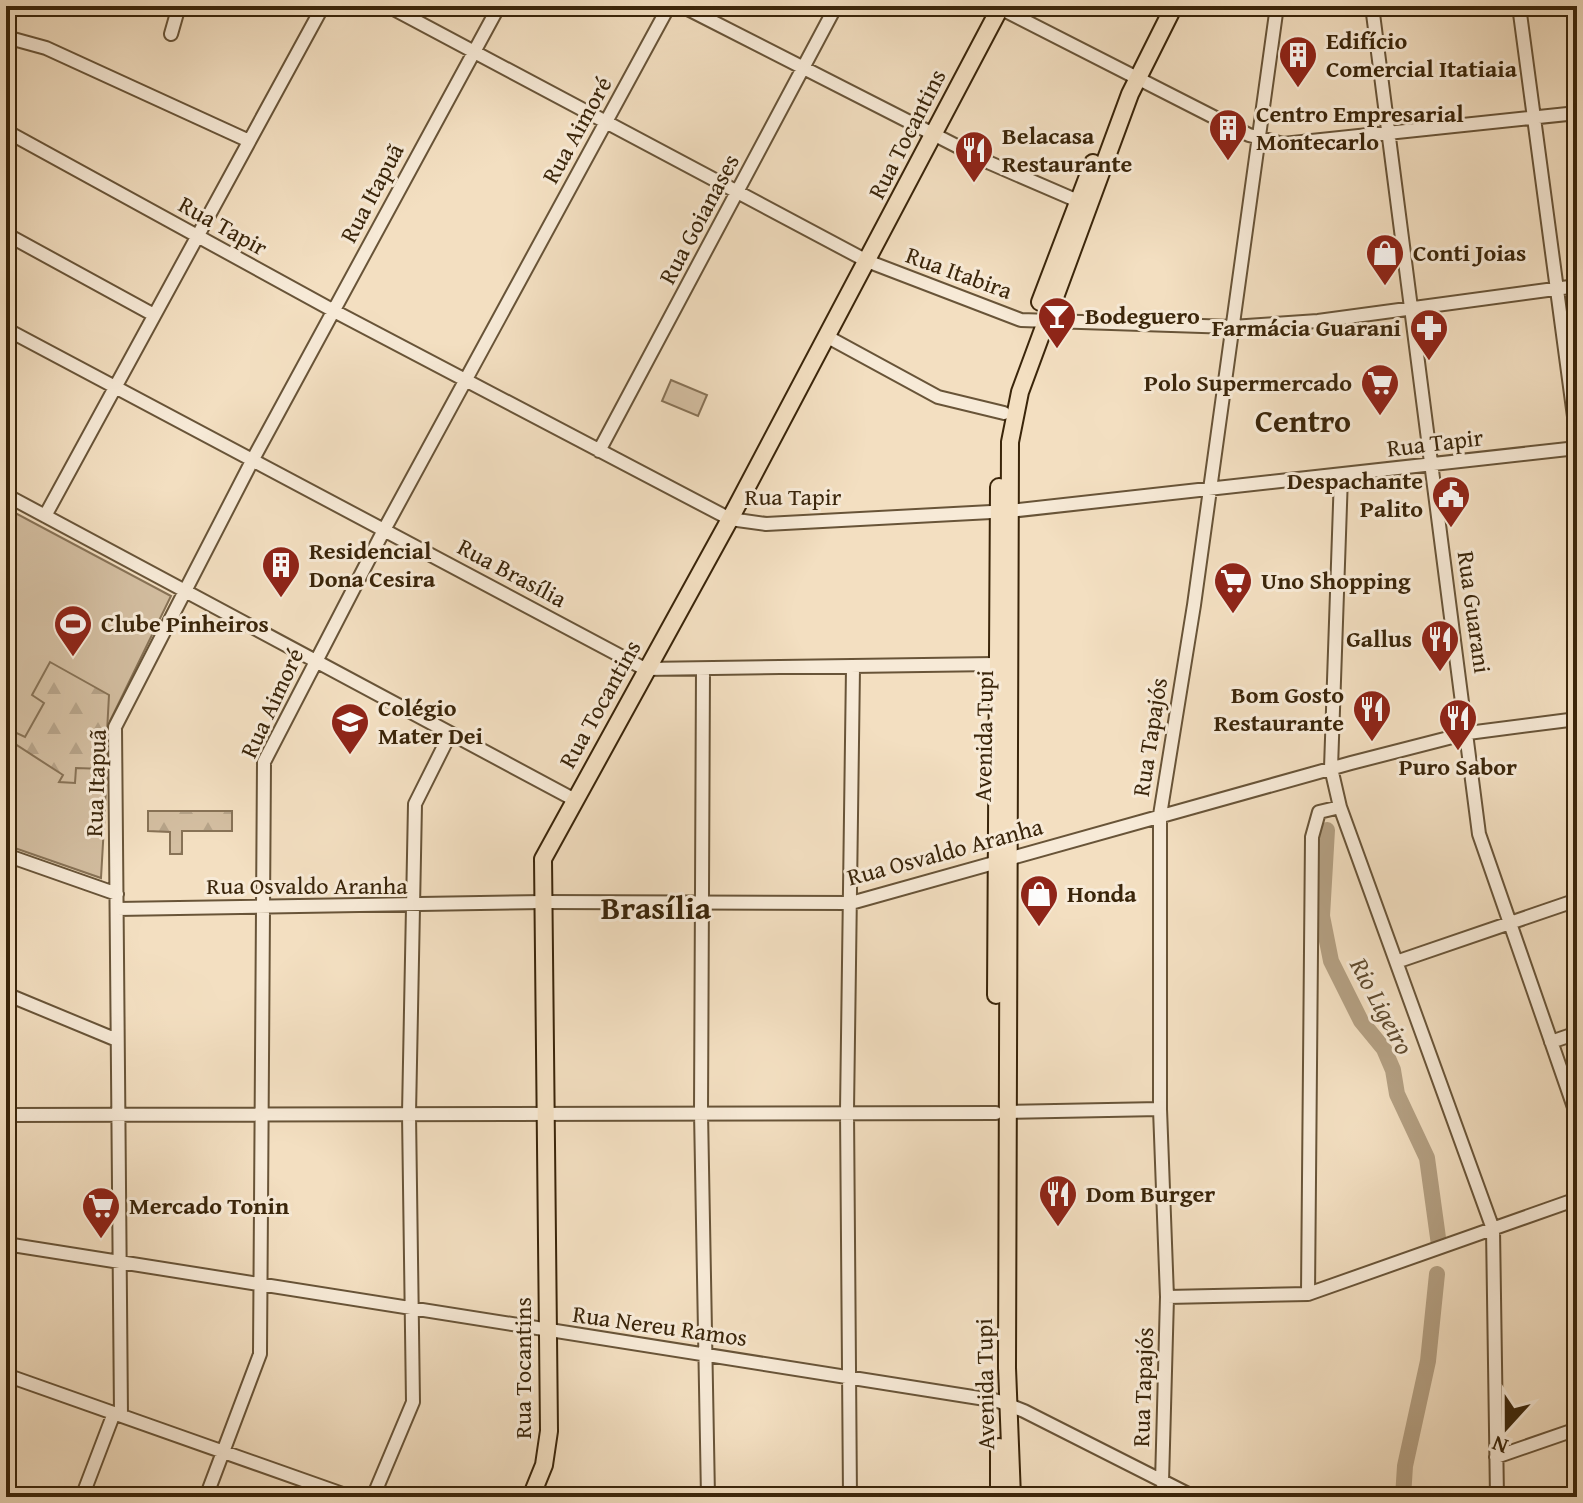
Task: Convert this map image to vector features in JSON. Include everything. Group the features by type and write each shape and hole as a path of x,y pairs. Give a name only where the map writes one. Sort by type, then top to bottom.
{"main road":[{"name":"Avenida Tupi","path":"1002,861 995,664 1013,419 1039,322 1078,201 1163,6"},
{"name":"Avenida Tupi","path":"999,1497 1003,1403 1004,413 1133,75 1174,6"},
{"name":"Rua Tocantins","path":"531,1497 548,1447 543,859 730,519 999,7"},
{"name":"Avenida Tupi","path":"1003,1403 1012,1497"}],"street":[{"path":"171,34 179,6"},
{"path":"45,516 247,140 323,6"},
{"name":"Rua Itabira","path":"388,6 867,261 1039,322 1232,327 1318,321 1411,306 1577,286"},
{"name":"Rua Itapuã","path":"82,1497 118,1414 120,1263 115,727 252,461 499,6"},
{"name":"Rua Aimoré","path":"206,1497 260,1354 263,1284 264,762 384,530 669,6"},
{"path":"682,6 933,134 1078,201"},
{"name":"Rua Goianases","path":"599,451 836,6"},
{"name":"Rua Tapajós","path":"1162,1482 1167,1297 1160,1109 1160,815 1194,605 1277,6"},
{"name":"Rua Guarani","path":"1372,6 1479,834 1577,1116"},
{"path":"1519,6 1577,439"},
{"path":"999,7 1185,105 1257,138 1283,144 1577,113"},
{"path":"6,37 46,48 247,140"},
{"name":"Rua Tapir","path":"6,131 334,311 730,519 766,524 1004,511 1432,467 1577,448"},
{"path":"6,234 154,315"},
{"name":"Rua Brasília","path":"6,329 645,669 995,664"},
{"path":"826,336 938,397 1004,413"},
{"path":"1341,476 1331,768 1340,807 1399,961 1493,1229 1497,1497"},
{"path":"6,495 575,800"},
{"path":"850,1497 847,1111 853,668"},
{"path":"703,669 701,1112 708,1497"},
{"name":"Rua Osvaldo Aranha","path":"117,909 413,907 544,902 703,905 851,903 1160,815 1468,733 1577,719"},
{"path":"373,1497 413,1402 409,1114 415,804 450,734"},
{"path":"1308,1294 1312,837 1319,812 1340,807"},
{"path":"6,855 117,894"},
{"path":"1399,961 1577,900"},
{"path":"6,994 117,1040"},
{"path":"1551,1042 1577,1033"},
{"path":"6,1115 1002,1113 1160,1109"},
{"path":"1167,1297 1308,1294 1577,1199"},
{"name":"Rua Nereu Ramos","path":"6,1244 1003,1403 1194,1497"},
{"path":"6,1375 351,1497"},
{"path":"1496,1457 1577,1429"}],"green space":[{"path":"671,380 707,395 698,416 662,401"},
{"name":"Clube Pinheiros","path":"6,508 171,596 110,721 101,878 6,845"},
{"path":"50,662 109,695 105,769 76,768 75,783 59,782 63,775 15,744 6,758 6,728 25,737 44,703 32,695"},
{"path":"148,811 232,811 232,831 182,831 182,854 170,854 170,832 148,831"}],"waterway":[{"name":"Rio Ligeiro","path":"1327,830 1322,916 1331,961 1361,1021 1384,1049 1393,1070 1397,1094 1427,1158 1439,1245"},
{"name":"Rio Ligeiro","path":"1403,1497 1405,1466 1428,1361 1437,1274"}],"place":[{"name":"Edifício Comercial Itatiaia","path":"1298,89"},
{"name":"Centro Empresarial Montecarlo","path":"1228,162"},
{"name":"Belacasa Restaurante","path":"974,184"},
{"name":"Conti Joias","path":"1385,287"},
{"name":"Bodeguero","path":"1057,350"},
{"name":"Farmácia Guarani","path":"1429,362"},
{"name":"Polo Supermercado","path":"1380,417"},
{"name":"Despachante Palito","path":"1451,529"},
{"name":"Residencial Dona Cesira","path":"281,599"},
{"name":"Uno Shopping","path":"1233,615"},
{"name":"Clube Pinheiros","path":"73,658"},
{"name":"Gallus","path":"1440,673"},
{"name":"Bom Gosto Restaurante","path":"1372,743"},
{"name":"Puro Sabor","path":"1458,752"},
{"name":"Colégio Mater Dei","path":"350,756"},
{"name":"Honda","path":"1039,928"},
{"name":"Dom Burger","path":"1058,1228"},
{"name":"Mercado Tonin","path":"101,1240"}],"district":[{"name":"Centro","path":"1303,421"},
{"name":"Brasília","path":"656,908"}]}
